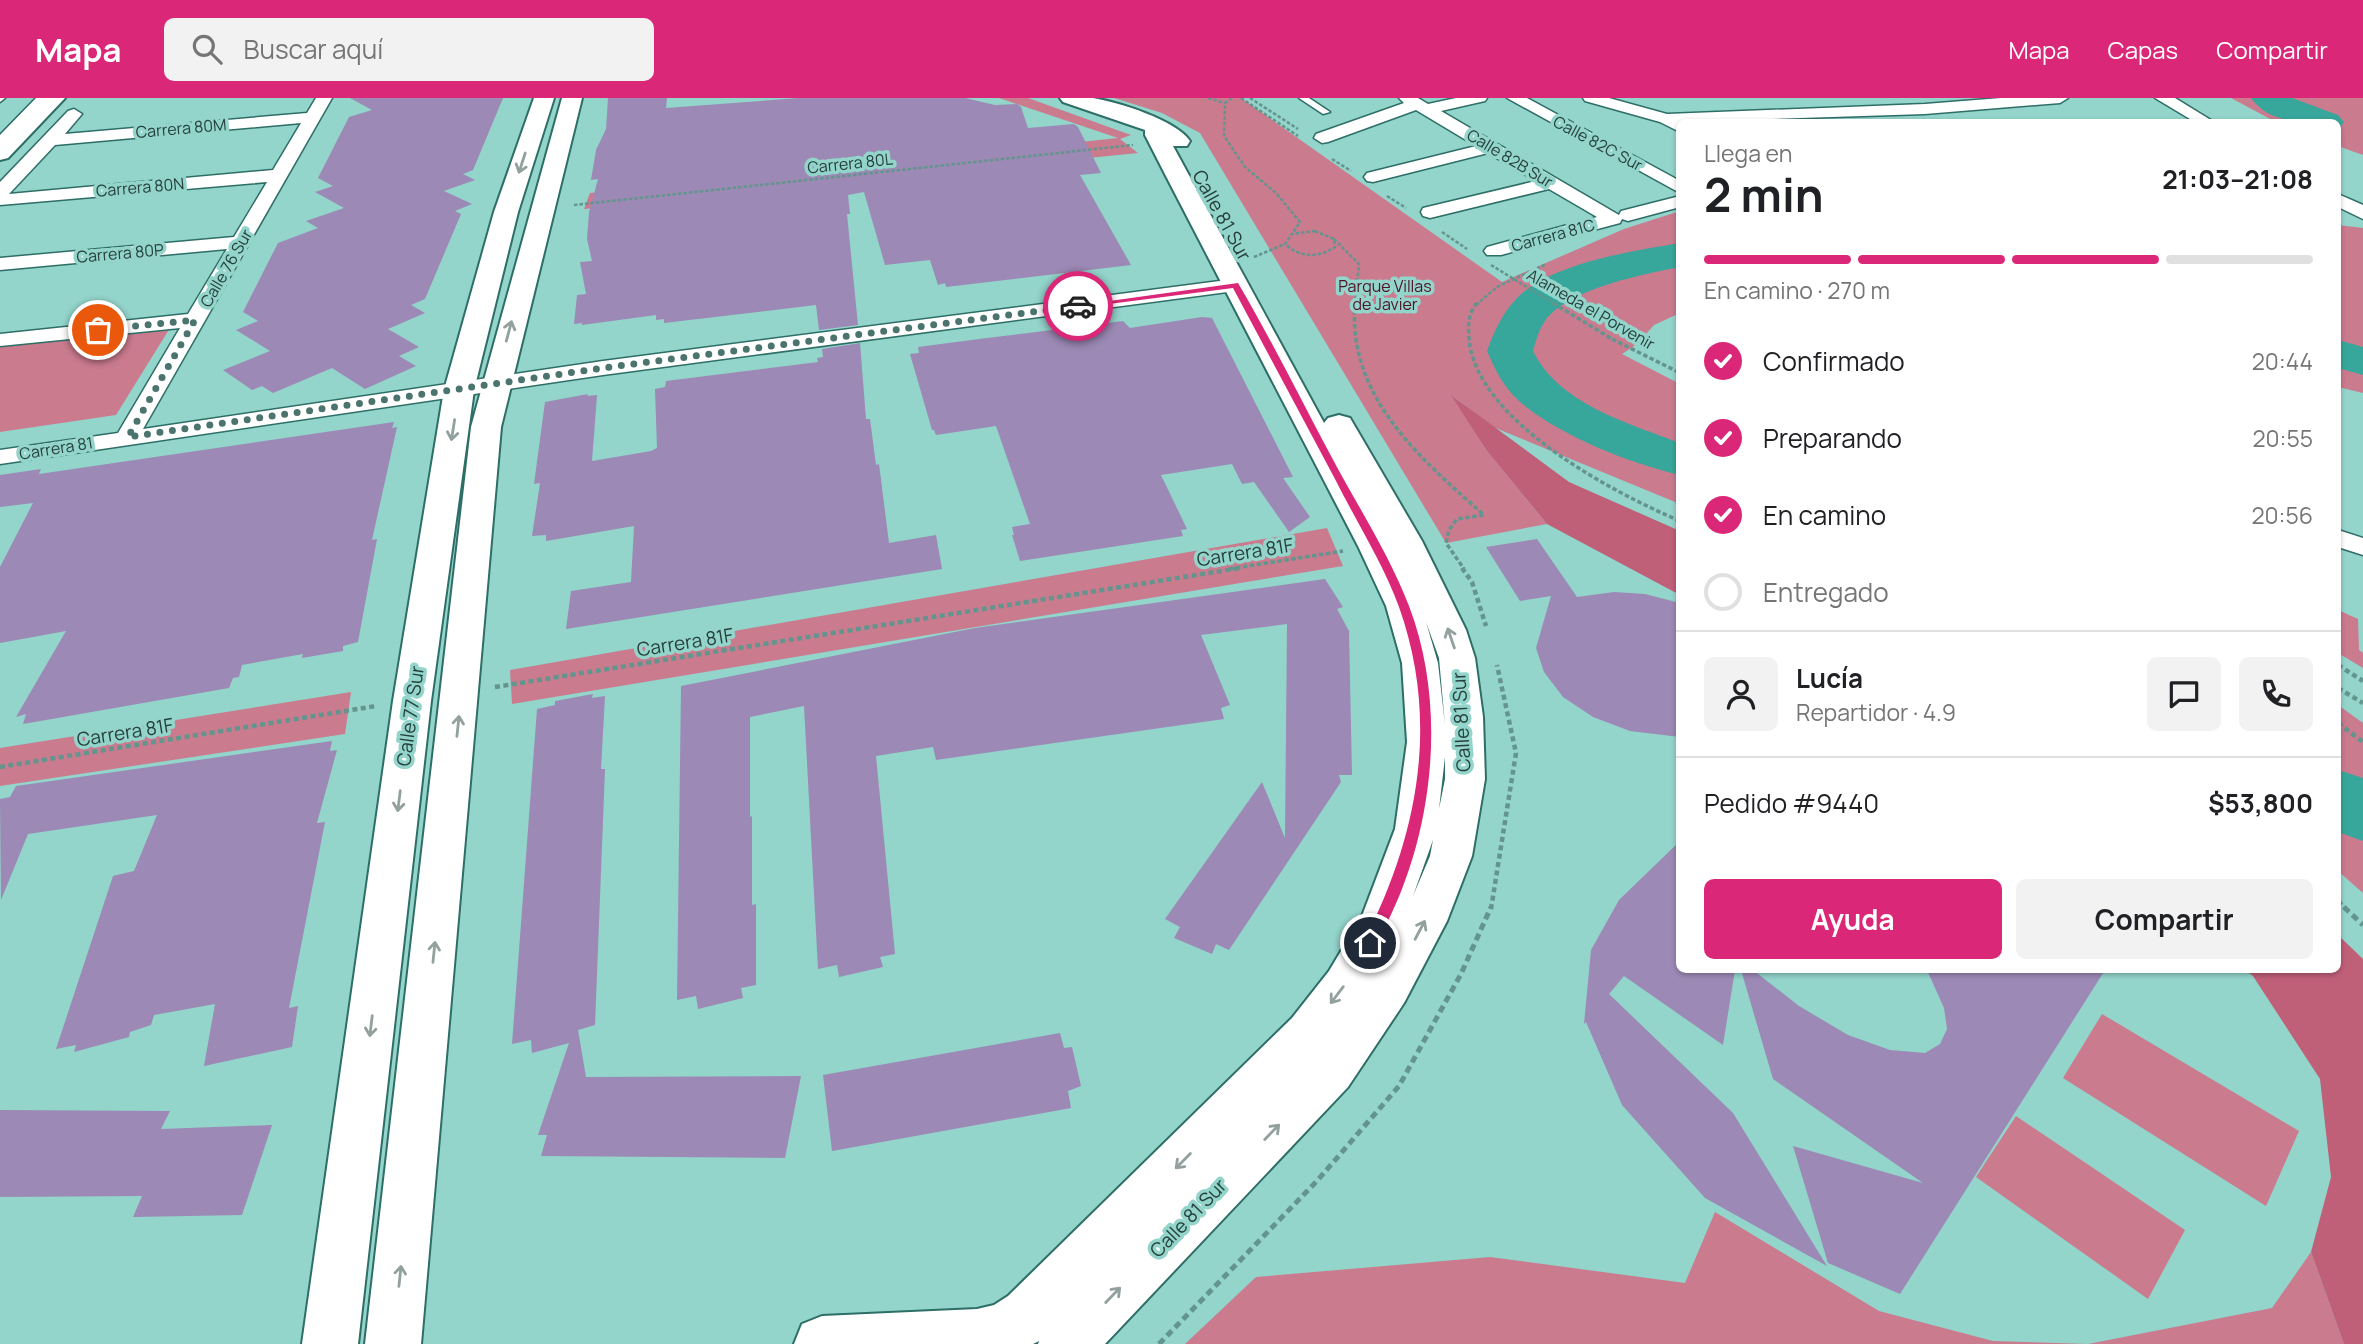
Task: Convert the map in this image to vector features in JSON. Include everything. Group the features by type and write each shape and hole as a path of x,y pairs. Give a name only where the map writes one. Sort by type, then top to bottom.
{"street":[{"name":"Calle 76 Sur","path":"128,437 324,98"},
{"name":"Calle 77 Sur","path":"330,1344 412,701 459,390 506,212 544,98"},
{"path":"393,1344 486,426 572,98"},
{"name":"Calle 81 Sur","path":"822,1344 977,1337 1004,1330 1028,1315 1056,1290 1309,1033 1345,985 1382,922 1416,829 1427,742 1420,663 1404,606 1241,273 1181,143 1070,98"},
{"path":"1322,138 1417,104 1479,98"},
{"name":"Calle 82C Sur","path":"1515,98 1676,186"},
{"path":"1591,98 1673,123"},
{"path":"1688,98 1722,118"},
{"path":"1712,119 1843,117 1920,103 2014,103 2059,98"},
{"path":"2163,98 2201,119"},
{"path":"0,153 46,102 75,106 50,140 0,193"},
{"path":"2014,103 2014,119"},
{"name":"Calle 82B Sur","path":"1417,104 1552,183 1621,217"},
{"name":"Carrera 80M","path":"50,140 313,117"},
{"path":"1373,177 1492,147"},
{"name":"Carrera 80N","path":"0,200 280,175"},
{"path":"1430,212 1552,183"},
{"path":"2341,201 2361,211"},
{"name":"Carrera 81C","path":"1492,258 1676,202"},
{"name":"Carrera 80P","path":"0,264 241,242"},
{"name":"Carrera 81","path":"0,457 1241,273"},
{"name":"Calle 81 Sur","path":"1066,1344 1331,1071 1357,1037 1388,989 1425,921 1451,856 1465,779 1464,717 1457,658 1448,630 1405,541 1241,273"},
{"path":"0,340 195,320"},
{"path":"2341,539 2363,547"}],"lane":[{"path":"1303,98 1326,111"},
{"path":"0,140 46,102"}],"path":[{"path":"1208,98 1225,103"},
{"path":"1225,103 1232,98"},
{"path":"1225,103 1224,136 1245,167 1276,193 1300,222 1285,240 1285,244 1241,273"},
{"name":"Carrera 80L","path":"541,209 1159,135"},
{"path":"1285,244 1293,251 1309,255 1331,250 1336,243 1323,233 1307,231 1292,234"},
{"name":"Alameda el Porvenir","path":"1492,258 1612,339 1676,371"},
{"path":"1546,264 1494,289 1471,310 1466,338 1471,366 1497,402 1538,439 1585,472 1676,519"},
{"name":"Carrera 81F","path":"461,693 1375,546"},
{"path":"2341,667 2363,681"},
{"path":"2341,690 2363,703"},
{"name":"Carrera 81F","path":"0,767 412,701"},
{"path":"2341,725 2363,742"},
{"path":"2341,904 2363,925"}],"green space":[{"path":"999,98 1028,98 1131,135 1120,139 1138,153 584,209 590,193 1118,138"},
{"name":"Parque Villas de Javier","path":"1114,98 1241,98 1502,282 1624,229 1676,212 1676,315 1654,325 1637,344 1622,354 1676,382 1676,502 1493,427 1453,396 1487,451 1547,524 1446,543 1200,133 1162,113"},
{"path":"2231,98 2363,98 2363,155 2341,147 2341,119 2270,119"},
{"path":"2341,225 2363,228 2363,393 2341,388"},
{"path":"170,328 116,415 0,432 0,346"},
{"path":"1327,528 1343,566 512,704 510,670"},
{"path":"2341,611 2358,619 2359,650 2363,653 2363,668 2341,655"},
{"path":"351,692 345,734 0,786 0,748"},
{"path":"2341,707 2363,723 2363,893 2341,874"},
{"path":"2102,1014 2299,1131 2266,1206 2063,1078"},
{"path":"2016,1116 2185,1230 2148,1299 1976,1177"},
{"path":"1715,1212 1879,1311 1993,1341 2088,1344 1185,1344 1256,1277 1490,1257 1685,1283"},
{"path":"2311,1252 2344,1344 2088,1344 2272,1308"}],"shaded area":[{"path":"1451,395 1569,482 1676,529 1676,593 1547,524 1487,451"},
{"path":"2341,938 2363,959 2363,1344 2344,1344 2311,1252 2331,1177 2320,1079 2249,973 2341,973"}],"building":[{"path":"350,98 503,98 473,170 463,174 475,180 444,191 472,204 455,211 461,214 425,299 411,305 425,313 388,329 419,347 399,356 416,366 365,389 332,368 273,393 262,386 252,390 223,370 270,351 236,330 258,321 243,312 278,243 318,228 306,221 344,208 315,192 333,186 318,178 349,117 372,110"},
{"path":"608,98 667,98 666,108 799,98 965,98 995,105 1017,104 1021,107 1028,128 1074,124 1078,127 1101,173 1080,175 1131,265 946,287 945,283 938,285 930,260 885,265 864,192 848,195 850,214 847,214 858,325 819,330 816,305 664,323 664,319 656,320 656,315 574,324 577,295 586,294 580,262 592,261 587,239 589,212 598,179 591,180 596,150 606,129"},
{"path":"1202,317 1212,318 1293,477 1283,478 1310,517 1289,532 1254,482 1242,484 1232,464 1161,475 1187,529 1181,530 1183,536 1020,561 1012,527 1030,524 996,426 936,435 932,430 910,354 919,353 918,347 979,339 1123,321 1130,328"},
{"path":"860,343 866,419 870,419 876,465 879,464 889,543 936,535 942,569 566,629 571,591 631,582 634,526 546,541 546,535 532,536 540,483 534,484 545,402 588,394 587,396 597,395 592,461 651,451 657,448 655,389 665,387 666,381 818,362 817,358 823,357 822,349"},
{"path":"394,422 392,428 397,427 372,540 377,539 358,642 343,646 343,651 302,658 303,654 242,665 239,677 233,678 229,688 23,724 26,714 16,717 66,631 0,643 0,567 33,503 0,507 0,475 41,469 39,474"},
{"path":"1537,539 1577,597 1614,592 1645,594 1676,602 1676,737 1630,731 1593,717 1563,697 1544,672 1536,648 1551,596 1520,601 1486,547"},
{"path":"1325,579 1343,607 1337,609 1349,631 1352,775 1339,775 1341,782 1229,950 1216,944 1212,954 1174,938 1180,927 1165,919 1262,782 1285,838 1287,624 1201,635 1230,705 1221,708 1224,719 936,760 933,747 876,756 895,954 880,957 883,967 839,977 837,965 818,969 804,706 750,717 750,817 752,816 752,905 756,904 756,985 741,988 743,998 698,1009 696,996 677,1000 681,686 975,628"},
{"path":"593,694 592,698 605,696 601,769 605,769 595,1025 578,1030 586,1077 801,1076 785,1158 541,1156 547,1135 538,1135 569,1043 532,1053 531,1040 512,1044 537,709 555,705 555,701"},
{"path":"332,741 330,751 337,750 317,823 325,822 289,1008 298,1006 292,1047 204,1066 215,1004 154,1015 151,1025 130,1032 129,1037 74,1052 76,1045 56,1049 113,876 134,871 157,815 28,834 1,900 0,799 10,797 16,786"},
{"path":"1676,845 1676,973 1735,973 1723,1045 1624,976 1609,994 1733,1113 1827,1266 1705,1198 1622,1105 1586,1022 1584,1024 1591,950 1619,900"},
{"path":"1742,973 1757,973 1799,1006 1848,1035 1890,1050 1925,1053 1940,1044 1947,1029 1944,1008 1928,973 2103,973 1900,1294 1828,1263 1793,1146 1923,1183 1773,1079"},
{"path":"1060,1033 1064,1048 1072,1047 1081,1086 1068,1091 1071,1108 832,1151 823,1075"},
{"path":"0,1110 170,1111 161,1129 272,1125 242,1215 133,1217 142,1196 0,1197"}],"waterway":[{"path":"2268,98 2286,109 2317,119"},
{"path":"1676,256 1608,271 1573,284 1540,301 1529,311 1517,330 1510,351 1522,376 1534,390 1551,402 1595,426 1676,458"},
{"path":"2341,355 2363,361"},
{"path":"2341,797 2363,815"}],"way so far":[{"path":"98,330 195,320 128,437 603,368 1078,306"}],"route":[{"path":"1078,306 1235,285 1375,546 1404,606 1420,663 1427,742 1416,829 1382,922 1370,943"}]}
